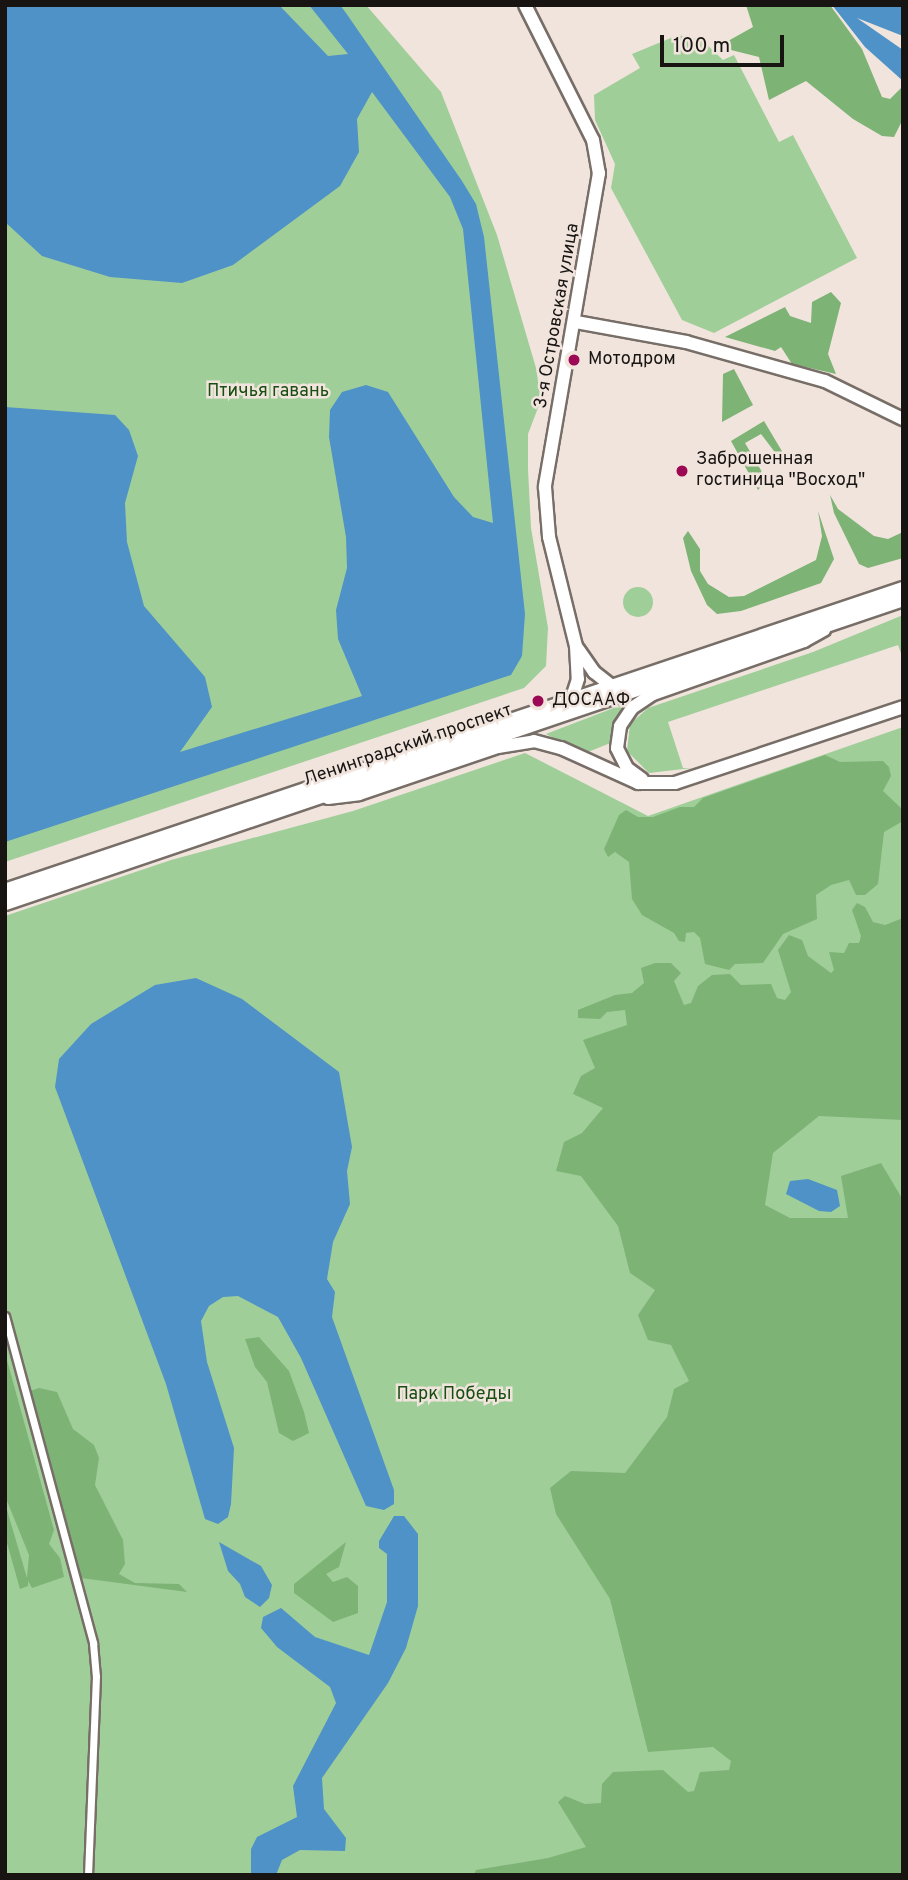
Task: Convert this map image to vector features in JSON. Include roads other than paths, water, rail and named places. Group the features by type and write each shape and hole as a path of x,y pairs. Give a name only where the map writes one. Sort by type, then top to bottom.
{"main road":[{"name":"Ленинградский проспект","path":"5,891 903,589"},
{"name":"Ленинградский проспект","path":"5,903 903,599"}],"street":[{"name":"3-я Островская улица","path":"525,5 583,120 597,156 598,191 545,487 549,537 576,646"},
{"path":"576,322 701,346 825,381 903,419"},
{"path":"666,785 638,778 623,762 618,733 632,708 653,694 804,641 842,620"},
{"path":"576,646 594,672 612,686"},
{"path":"571,700 578,679 576,646"},
{"path":"309,800 359,793 498,747 534,741 561,748 638,783 666,785 903,707"},
{"path":"5,1316 93,1643 96,1676 88,1875"}],"water":[{"path":"5,5 279,5 328,56 348,54 309,5 340,5 476,204 484,237 525,614 522,656 511,675 5,842 5,407 115,415 129,430 138,456 125,503 127,542 144,606 205,677 212,707 180,752 362,696 338,639 336,610 347,568 346,537 329,437 330,410 342,392 366,385 388,392 454,497 473,517 493,523 463,229 450,197 372,92 357,119 359,152 340,186 233,265 182,283 110,277 42,256 5,222"},
{"path":"832,5 903,5 903,36 857,18 903,50 903,81 865,47"},
{"path":"196,978 242,999 339,1072 352,1147 347,1171 350,1204 333,1242 327,1279 335,1292 332,1317 394,1490 394,1504 384,1510 366,1506 301,1358 278,1317 238,1296 223,1297 209,1306 201,1321 207,1362 234,1448 228,1517 218,1524 205,1519 166,1384 55,1087 59,1059 91,1024 155,985"},
{"path":"808,1179 837,1190 840,1206 831,1212 819,1211 786,1194 790,1181"},
{"path":"394,1516 404,1516 418,1534 418,1606 406,1648 388,1683 322,1778 324,1809 346,1838 345,1851 300,1850 282,1860 276,1875 251,1875 251,1849 257,1837 297,1817 293,1786 336,1703 330,1687 277,1647 261,1628 263,1617 281,1608 315,1637 369,1655 387,1602 387,1554 379,1548 379,1541"},
{"path":"219,1542 261,1566 272,1585 269,1598 260,1607 245,1597 240,1584 228,1571"}],"place":[{"name":"Мотодром","path":"574,360"},
{"name":"Заброшенная гостиница \"Восход\"","path":"682,471"},
{"name":"ДОСААФ","path":"538,701"}],"park label":[{"name":"Птичья гавань","path":"268,392"},
{"name":"Парк Победы","path":"454,1395"}]}
